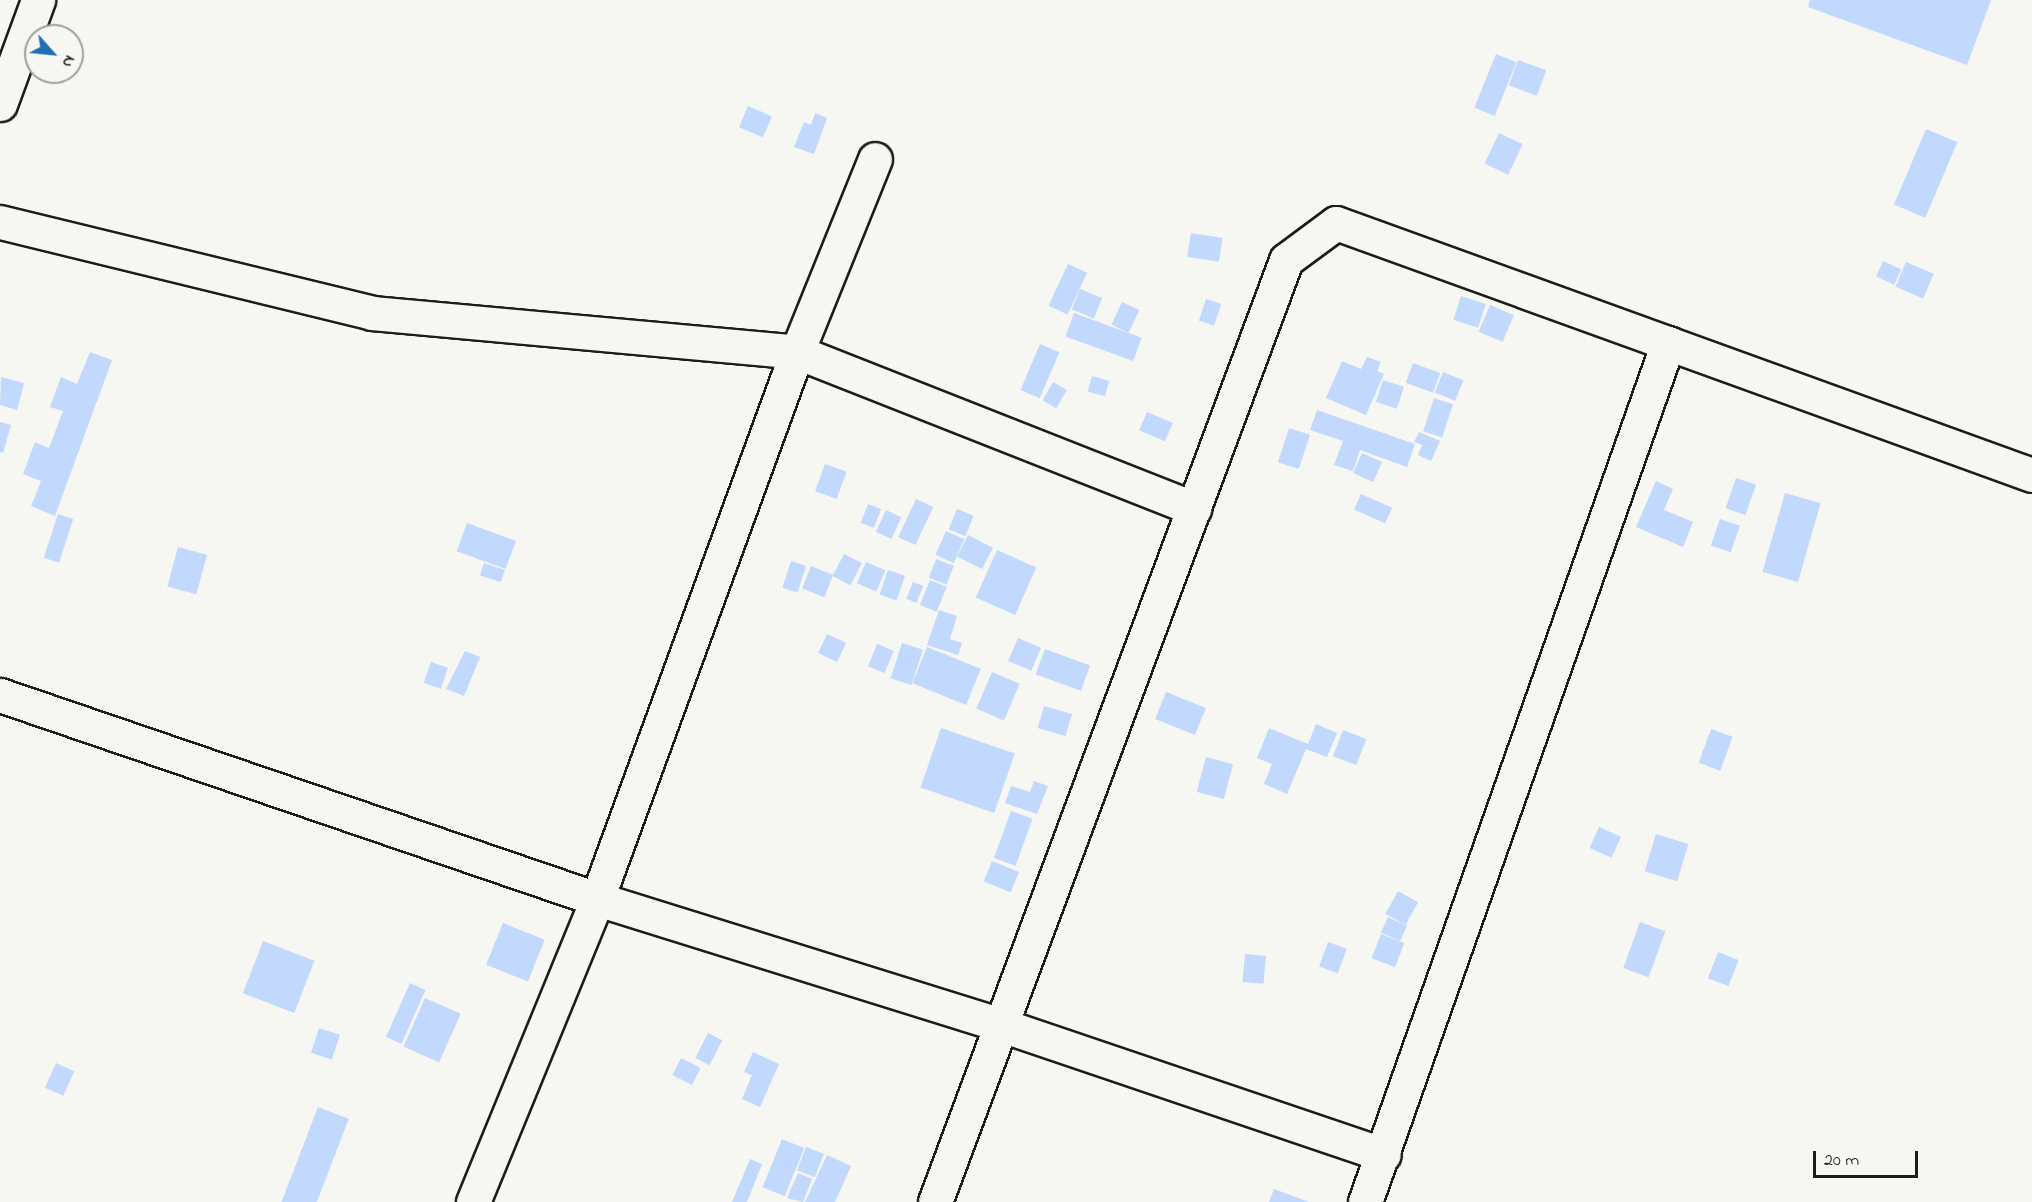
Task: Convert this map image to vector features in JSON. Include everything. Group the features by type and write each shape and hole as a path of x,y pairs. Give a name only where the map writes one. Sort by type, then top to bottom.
{"street":[{"path":"0,104 38,0"},
{"path":"473,1202 597,900 797,352 875,159"},
{"path":"0,222 372,313 797,352 1194,508"},
{"path":"935,1202 1286,260 1336,223 2032,475"},
{"path":"1365,1202 1384,1155 1668,343"},
{"path":"0,696 597,900 1001,1025 1384,1155"}],"building":[{"path":"1810,0 1991,0 1967,65 1808,7"},
{"path":"1496,54 1516,62 1495,116 1474,108"},
{"path":"1518,60 1546,70 1537,96 1509,85"},
{"path":"748,106 772,116 763,137 739,127"},
{"path":"815,113 827,118 814,154 794,147 804,122 811,125"},
{"path":"1926,129 1957,142 1925,218 1894,204"},
{"path":"1499,133 1523,144 1508,175 1485,164"},
{"path":"1191,233 1223,238 1219,262 1187,257"},
{"path":"1883,261 1901,269 1894,285 1876,277"},
{"path":"1906,262 1934,274 1923,299 1895,287"},
{"path":"1068,264 1087,273 1068,315 1049,306"},
{"path":"1080,289 1102,298 1094,318 1072,309"},
{"path":"1461,296 1486,304 1478,328 1453,320"},
{"path":"1206,299 1221,304 1214,326 1199,321"},
{"path":"1122,302 1139,310 1129,333 1111,325"},
{"path":"1490,305 1514,315 1503,342 1479,332"},
{"path":"1074,313 1142,338 1133,361 1065,336"},
{"path":"1040,344 1059,352 1040,398 1020,390"},
{"path":"90,352 112,360 55,516 31,506 41,481 23,474 35,442 49,448 63,411 50,407 61,377 77,384"},
{"path":"1367,357 1381,362 1377,371 1384,374 1366,415 1326,398 1342,361 1361,369"},
{"path":"1413,363 1440,373 1433,393 1406,383"},
{"path":"1443,372 1463,380 1455,401 1435,392"},
{"path":"1092,376 1109,381 1105,396 1088,391"},
{"path":"1,377 24,383 17,410 0,405"},
{"path":"1383,380 1404,387 1397,409 1376,402"},
{"path":"1053,382 1067,390 1056,408 1042,400"},
{"path":"1434,398 1453,404 1442,437 1423,431"},
{"path":"1317,410 1415,444 1407,467 1360,450 1353,471 1334,465 1343,441 1310,430"},
{"path":"1147,412 1173,423 1165,441 1139,430"},
{"path":"0,422 11,425 3,453 0,452"},
{"path":"1289,428 1310,435 1299,469 1278,462"},
{"path":"1419,432 1440,441 1431,461 1418,455 1422,445 1414,442"},
{"path":"1362,453 1382,462 1373,482 1353,473"},
{"path":"825,464 847,472 837,499 815,491"},
{"path":"1736,478 1756,485 1745,515 1726,508"},
{"path":"1656,481 1673,489 1664,510 1693,522 1683,547 1636,527"},
{"path":"1785,493 1821,503 1798,582 1762,572"},
{"path":"1361,494 1392,508 1385,523 1354,510"},
{"path":"916,499 933,507 915,545 898,537"},
{"path":"868,504 881,509 874,528 861,523"},
{"path":"957,509 974,516 965,536 949,529"},
{"path":"886,510 901,517 891,539 876,532"},
{"path":"58,514 73,519 59,563 44,558"},
{"path":"1720,519 1740,526 1731,552 1711,545"},
{"path":"467,523 516,541 506,569 457,551"},
{"path":"946,531 964,539 954,563 935,555"},
{"path":"968,535 993,548 982,569 957,556"},
{"path":"178,547 207,555 196,594 167,587"},
{"path":"997,550 1036,567 1015,615 976,598"},
{"path":"844,554 862,563 850,585 833,576"},
{"path":"936,559 954,566 947,584 929,578"},
{"path":"791,561 806,566 798,593 782,588"},
{"path":"866,562 885,570 876,591 857,583"},
{"path":"484,563 505,570 501,582 480,575"},
{"path":"811,566 833,575 824,597 802,588"},
{"path":"888,570 905,576 897,600 880,595"},
{"path":"930,580 947,587 937,612 920,605"},
{"path":"913,582 923,586 916,603 906,599"},
{"path":"939,610 957,616 950,639 962,643 958,655 927,645"},
{"path":"827,634 846,643 837,662 818,653"},
{"path":"1018,638 1041,648 1031,671 1008,661"},
{"path":"902,643 923,650 911,685 891,678"},
{"path":"877,644 894,651 885,673 868,666"},
{"path":"927,647 981,669 966,705 912,683"},
{"path":"1045,649 1090,665 1081,691 1036,674"},
{"path":"465,651 480,657 464,696 446,689"},
{"path":"431,662 448,668 441,689 424,683"},
{"path":"992,672 1020,684 1004,721 976,709"},
{"path":"1166,692 1206,708 1195,735 1155,719"},
{"path":"1044,706 1072,714 1066,736 1038,728"},
{"path":"1316,724 1337,733 1327,757 1306,749 1287,794 1264,784 1272,764 1257,758 1269,728 1308,744"},
{"path":"941,728 1015,753 994,813 920,788"},
{"path":"1711,729 1733,737 1720,771 1699,763"},
{"path":"1343,730 1366,739 1356,765 1333,756"},
{"path":"1206,757 1233,764 1224,799 1197,792"},
{"path":"1034,781 1048,786 1037,814 1005,803 1011,786 1030,792"},
{"path":"1011,811 1033,819 1016,866 994,858"},
{"path":"1599,827 1621,837 1612,858 1590,848"},
{"path":"1656,834 1689,844 1677,881 1645,871"},
{"path":"992,861 1019,872 1011,892 984,881"},
{"path":"1398,891 1418,902 1406,925 1385,914"},
{"path":"1388,917 1407,926 1400,941 1381,932"},
{"path":"1640,922 1665,931 1649,977 1623,968"},
{"path":"503,923 545,940 528,982 486,965"},
{"path":"1381,934 1404,943 1395,967 1372,958"},
{"path":"263,941 314,961 294,1013 243,993"},
{"path":"1328,942 1347,949 1338,973 1319,966"},
{"path":"1718,952 1739,960 1729,986 1708,978"},
{"path":"1245,954 1266,956 1263,984 1243,982"},
{"path":"410,983 426,990 402,1044 386,1037"},
{"path":"425,998 461,1014 439,1062 403,1046"},
{"path":"319,1028 340,1035 332,1060 311,1053"},
{"path":"708,1033 722,1040 710,1065 695,1058"},
{"path":"753,1052 779,1064 760,1107 742,1099 752,1075 744,1072"},
{"path":"681,1058 701,1068 692,1085 672,1075"},
{"path":"56,1063 74,1071 63,1096 45,1088"},
{"path":"318,1107 349,1119 317,1202 282,1202"},
{"path":"782,1139 804,1148 785,1196 763,1187"},
{"path":"806,1147 824,1154 815,1177 797,1170"},
{"path":"827,1155 851,1166 835,1202 805,1202"},
{"path":"750,1159 762,1164 747,1202 732,1202"},
{"path":"798,1173 812,1179 803,1202 787,1198"},
{"path":"1274,1189 1309,1202 1269,1202"}]}
